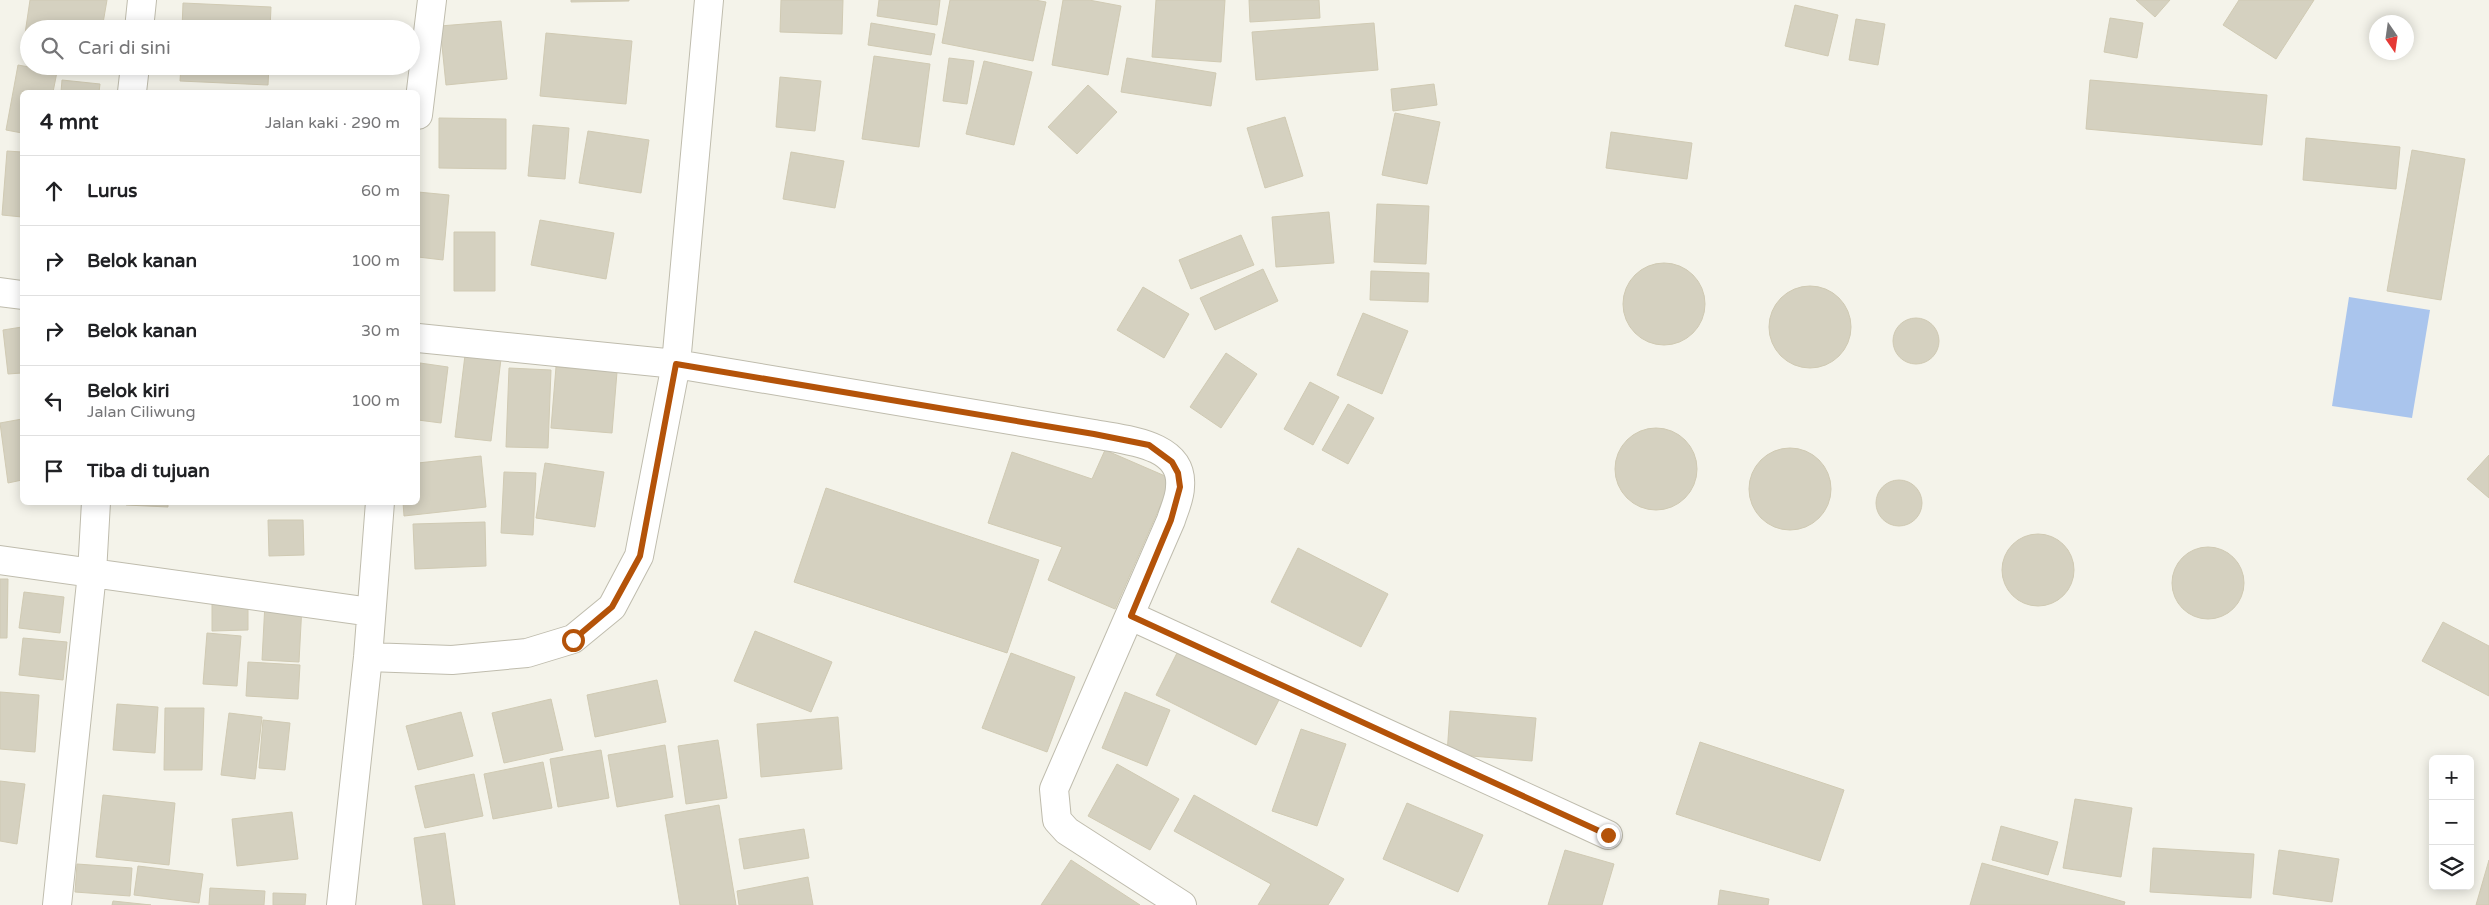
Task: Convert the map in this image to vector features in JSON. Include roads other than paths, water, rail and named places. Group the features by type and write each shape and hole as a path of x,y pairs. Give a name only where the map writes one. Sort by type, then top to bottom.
{"street":[{"path":"140,20 142,0"},
{"path":"420,99 432,0"},
{"path":"368,657 452,660 527,653 573,640 612,607 640,556 676,364 709,0"},
{"path":"132,90 134,75"},
{"path":"0,292 20,294"},
{"path":"420,338 676,364 1149,445 1172,462 1178,473 1180,487 1171,520 1131,616 1054,788 1057,820 1067,831 1182,905"},
{"path":"57,905 92,573 96,505"},
{"path":"341,905 368,657 380,505"},
{"path":"0,560 372,612"},
{"path":"1131,616 1608,835"}],"water":[{"path":"2349,297 2430,310 2412,418 2332,406"}]}
